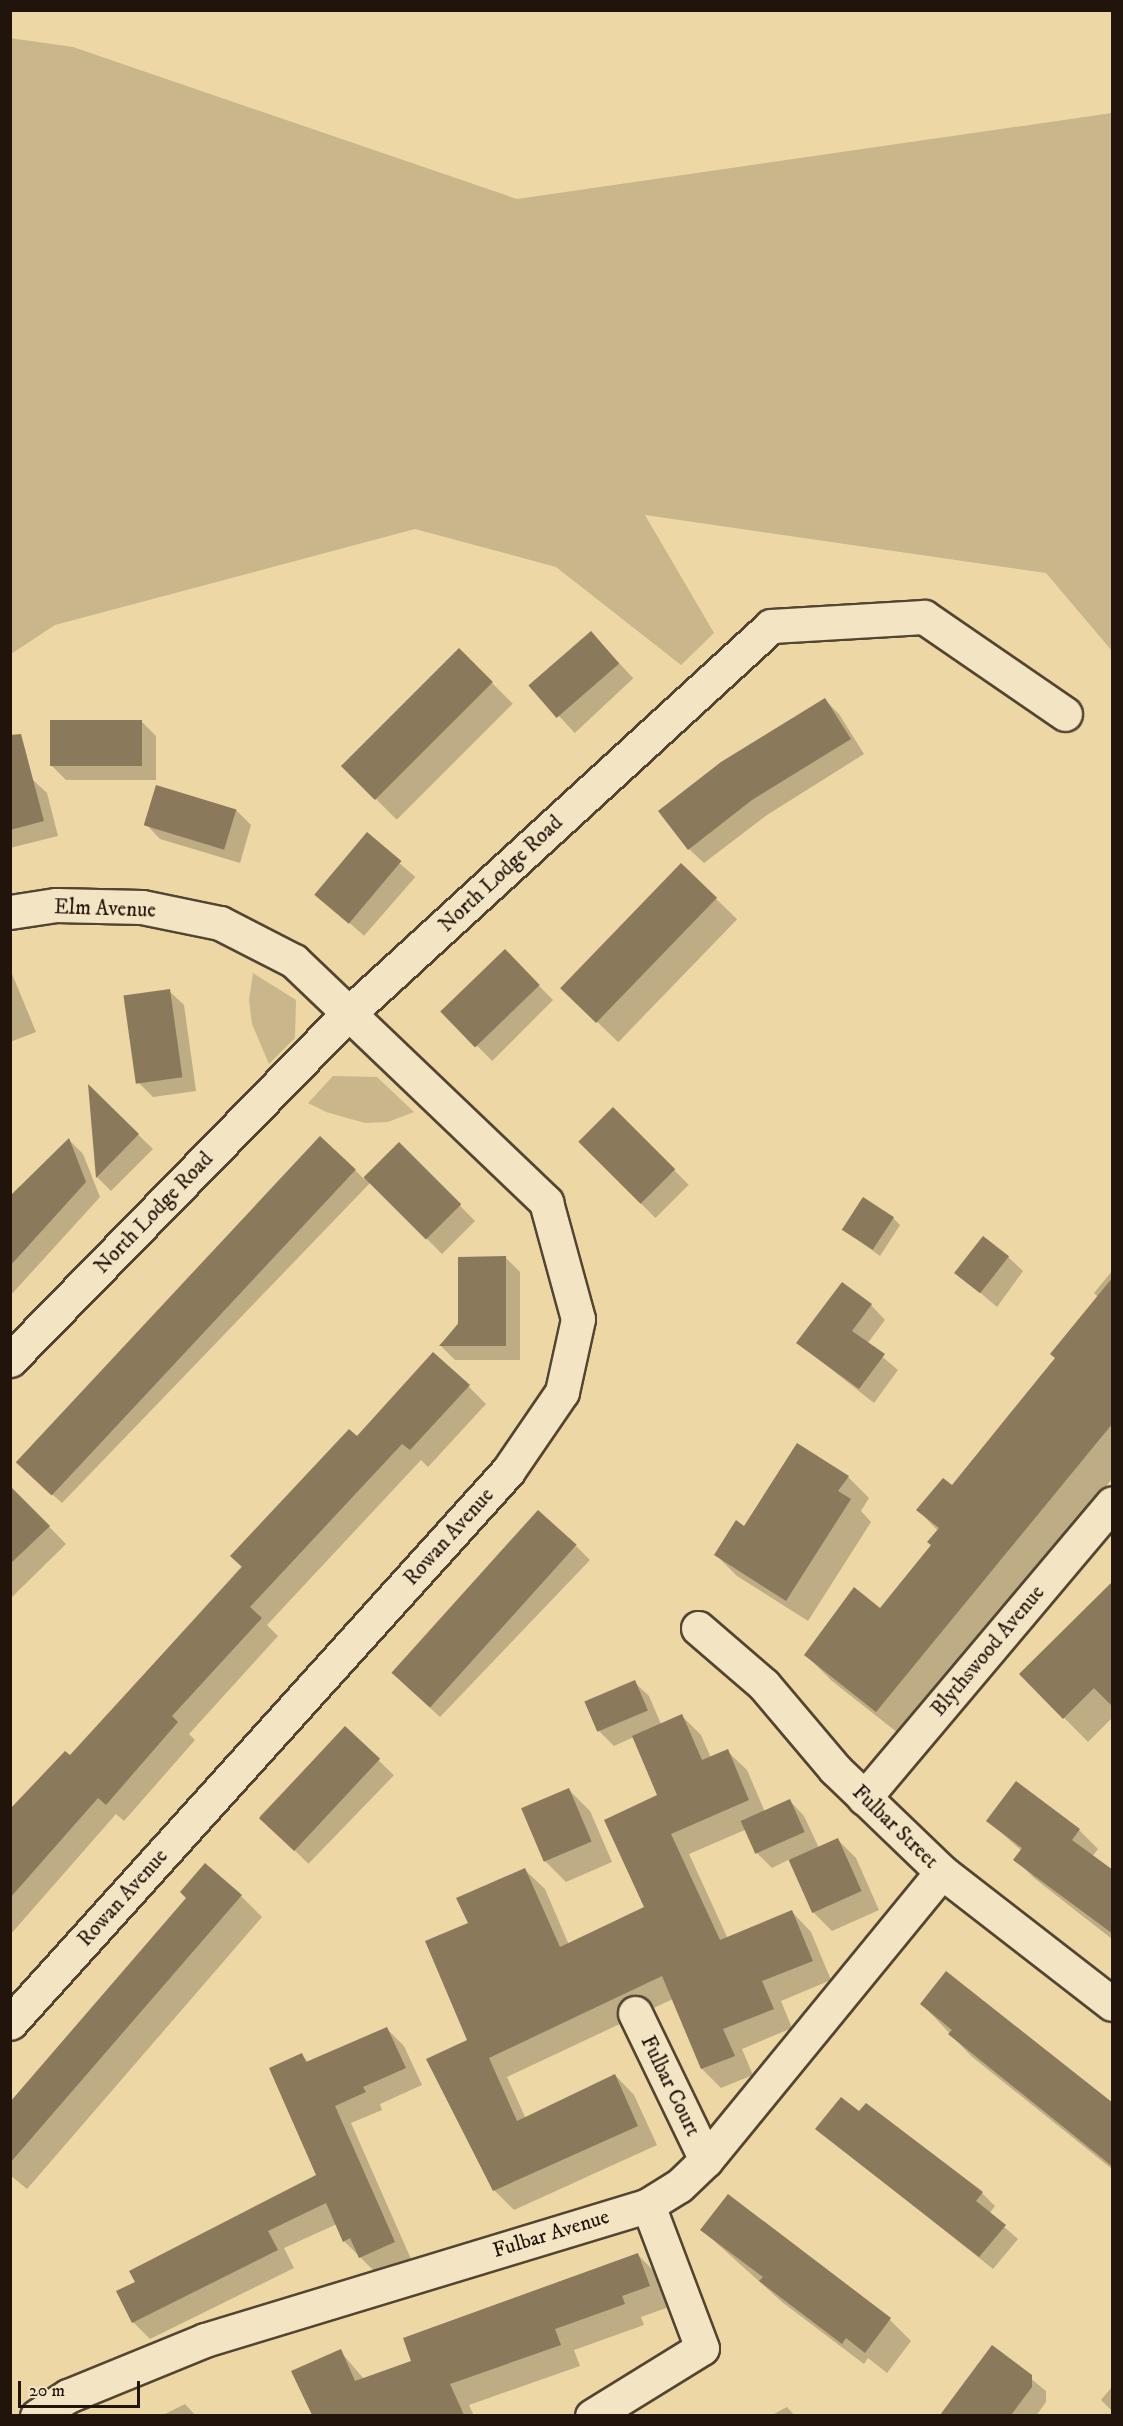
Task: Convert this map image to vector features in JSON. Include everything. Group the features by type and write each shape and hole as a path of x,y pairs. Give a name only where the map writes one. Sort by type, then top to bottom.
{"street":[{"name":"North Lodge Road","path":"10,1360 347,1015 771,626 924,617 1065,714"},
{"name":"Elm Avenue","path":"10,912 56,905 142,906 220,923 294,960 347,1015"},
{"name":"Rowan Avenue","path":"10,2023 508,1471 562,1392 578,1319 546,1202 347,1015"},
{"name":"Blythswood Avenue","path":"864,1798 1113,1504"},
{"name":"Fulbar Street","path":"698,1628 764,1685 864,1798 942,1872 1113,2004"},
{"name":"Fulbar Avenue","path":"37,2415 68,2396 205,2340 648,2205 679,2186 706,2160 942,1872"},
{"name":"Fulbar Court","path":"635,2013 706,2160"},
{"path":"592,2415 702,2348 648,2205"}],"shaded area":[{"path":"10,38 73,47 517,199 1112,113 1112,651 1046,573 645,515 714,633 681,665 556,567 415,529 55,625 11,654"},
{"path":"253,973 296,1000 295,1038 269,1064 252,1024 249,1000"},
{"path":"333,1076 377,1077 414,1112 388,1122 365,1123 326,1112 308,1103"}],"building":[{"path":"591,631 619,663 557,718 528,685"},
{"path":"459,648 493,682 375,800 341,766"},
{"path":"825,698 851,739 752,800 688,850 658,811 721,762"},
{"path":"50,720 142,720 142,766 50,766"},
{"path":"21,734 44,821 10,830 10,735"},
{"path":"156,785 236,810 224,850 144,825"},
{"path":"367,832 401,861 349,924 314,895"},
{"path":"681,863 717,898 596,1023 560,988"},
{"path":"505,949 540,985 475,1047 440,1012"},
{"path":"170,989 182,1077 136,1084 123,996"},
{"path":"88,1084 139,1134 96,1178"},
{"path":"613,1107 675,1169 641,1204 578,1142"},
{"path":"320,1136 356,1169 52,1496 16,1462"},
{"path":"69,1138 86,1182 10,1266 10,1196"},
{"path":"399,1142 461,1204 426,1240 364,1177"},
{"path":"863,1197 894,1217 873,1250 842,1230"},
{"path":"983,1236 1009,1256 980,1293 954,1273"},
{"path":"506,1256 506,1346 439,1346 458,1324 458,1257"},
{"path":"1113,1277 1113,1423 876,1712 804,1655 854,1587 880,1608 931,1545 927,1542 939,1528 916,1510 943,1478 952,1485 1055,1358 1050,1354"},
{"path":"842,1282 872,1304 852,1331 885,1354 859,1389 796,1343"},
{"path":"433,1352 470,1385 410,1450 402,1444 250,1607 262,1618 172,1716 178,1722 106,1805 98,1798 10,1898 10,1809 65,1751 70,1755 242,1567 230,1556 349,1429 357,1436"},
{"path":"797,1443 849,1476 838,1491 851,1499 786,1601 714,1555 736,1520 744,1526"},
{"path":"10,1486 50,1526 10,1564"},
{"path":"538,1510 577,1545 430,1708 391,1673"},
{"path":"1113,1581 1113,1707 1094,1688 1063,1719 1019,1674"},
{"path":"635,1680 648,1710 597,1732 584,1701"},
{"path":"682,1714 702,1760 728,1749 749,1800 671,1834 720,1940 792,1910 813,1961 762,1981 774,2009 723,2029 735,2056 701,2069 662,1976 489,2058 517,2121 615,2074 638,2126 493,2191 426,2059 467,2040 425,1941 468,1923 456,1898 525,1868 560,1947 644,1907 604,1820 657,1795 632,1736"},
{"path":"345,1726 380,1759 294,1851 259,1818"},
{"path":"1016,1781 1080,1829 1072,1840 1113,1870 1113,1934 1013,1860 1022,1848 986,1821"},
{"path":"569,1788 592,1841 544,1862 521,1808"},
{"path":"790,1799 805,1832 755,1854 741,1821"},
{"path":"838,1838 862,1891 812,1913 789,1860"},
{"path":"205,1863 242,1895 10,2163 10,2102 186,1898 180,1892"},
{"path":"946,1971 1113,2103 1113,2167 948,2034 952,2030 920,2004"},
{"path":"387,2027 406,2068 363,2087 366,2092 335,2106 395,2242 359,2258 350,2238 343,2242 326,2203 268,2231 278,2250 132,2323 116,2291 135,2282 129,2271 316,2175 269,2068 302,2053 306,2062"},
{"path":"841,2097 859,2111 866,2103 983,2192 976,2201 1006,2225 979,2257 815,2129"},
{"path":"728,2194 891,2318 865,2353 846,2338 842,2344 759,2281 763,2277 700,2230"},
{"path":"638,2253 650,2286 622,2296 625,2304 555,2329 561,2345 450,2384 464,2415 312,2415 291,2371 341,2349 355,2381 411,2361 403,2338"},
{"path":"992,2345 1032,2375 1032,2387 1011,2415 940,2415"}]}
